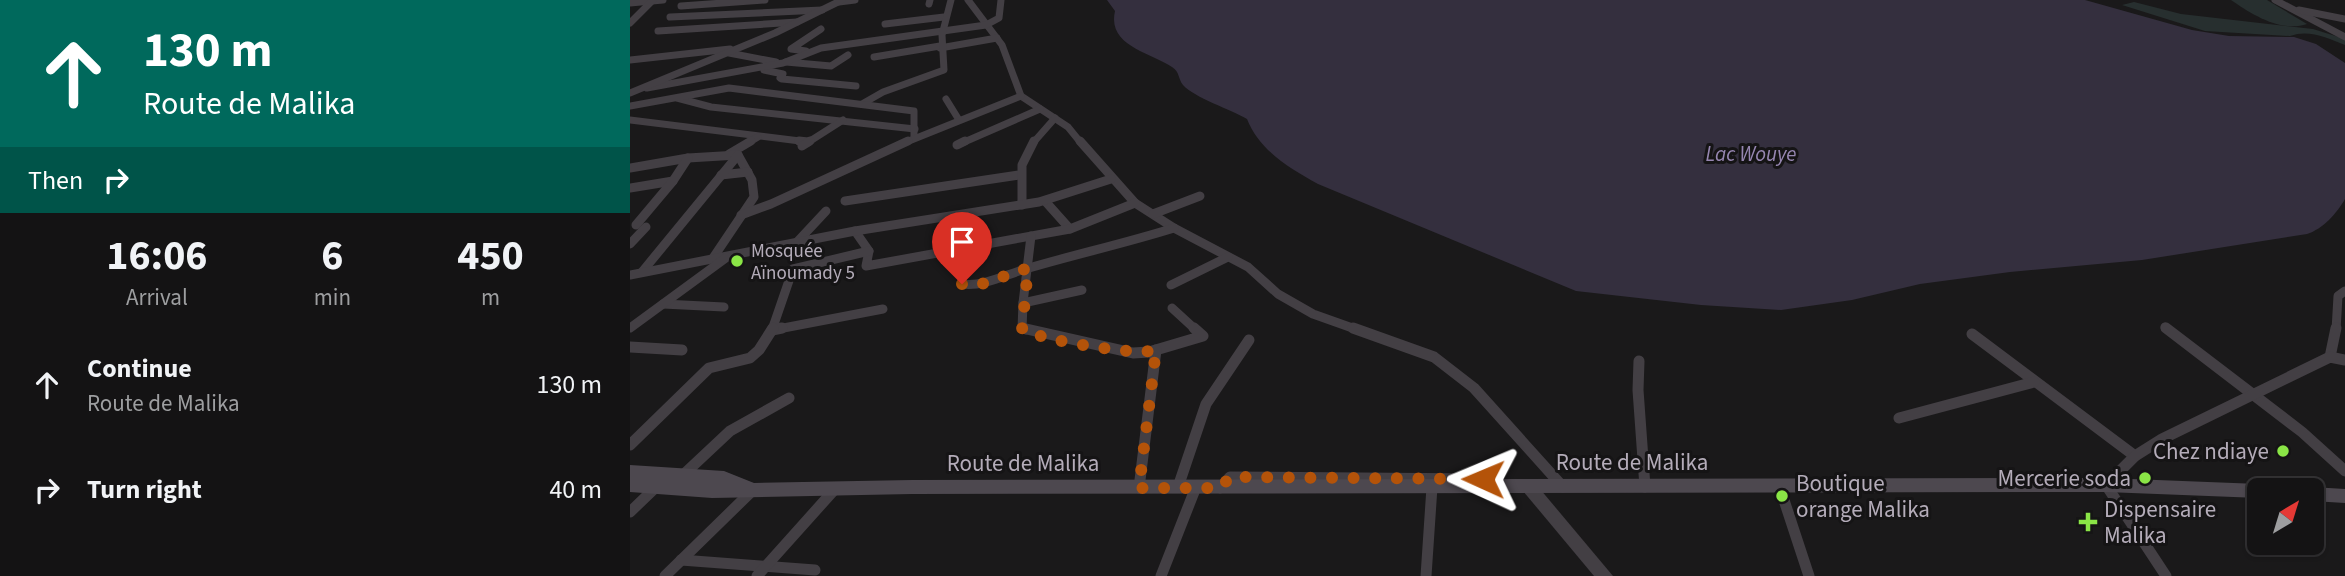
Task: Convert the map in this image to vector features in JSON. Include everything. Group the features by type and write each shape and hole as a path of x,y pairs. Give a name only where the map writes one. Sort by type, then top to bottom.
{"main road":[{"name":"Route de Malika","path":"630,472 724,478 753,490"},
{"name":"Route de Malika","path":"630,485 712,491 1779,485 2106,485 2247,491"},
{"path":"2324,495 2345,496"}],"street":[{"path":"630,23 652,0"},
{"path":"630,3 663,0"},
{"path":"687,0 658,31 800,22"},
{"path":"681,6 765,0"},
{"path":"647,88 800,22 840,1 855,0"},
{"path":"862,104 883,92 944,70 940,47 941,31 951,0"},
{"path":"968,0 997,38 1009,59 1021,96 1076,135 1111,179 1135,203 1174,228 1248,267 1278,294 1313,314 1434,357 1474,388 1564,487"},
{"path":"821,29 791,49 810,51 986,25 999,18 1000,0"},
{"path":"2276,0 2328,30 2344,36"},
{"path":"2298,11 2302,0"},
{"path":"767,11 775,5"},
{"path":"670,17 826,10"},
{"path":"2298,11 2345,19"},
{"path":"2328,30 2336,17"},
{"path":"885,24 944,18"},
{"path":"874,57 997,38"},
{"path":"630,60 740,48"},
{"path":"631,92 785,63 810,51"},
{"path":"729,53 785,63 832,66 848,55"},
{"path":"761,68 783,74 780,78 782,79 856,86"},
{"path":"729,88 736,73"},
{"path":"630,106 729,88 915,111 915,134"},
{"path":"741,215 771,204 915,134 1021,96"},
{"path":"676,97 711,107 844,120 915,134"},
{"path":"947,99 959,120"},
{"path":"957,145 1040,109"},
{"path":"1022,205 1020,175 1024,152 1055,118"},
{"path":"630,120 758,136 804,145 844,120"},
{"path":"642,272 721,175 733,154 758,136"},
{"path":"630,168 733,154"},
{"path":"713,258 741,215 751,205 754,196 748,172 733,154"},
{"path":"633,226 673,181 688,158"},
{"path":"721,175 748,172"},
{"path":"845,201 1020,175"},
{"path":"630,275 855,231 1045,201 1111,179"},
{"path":"630,188 673,181"},
{"path":"1153,215 1200,196"},
{"path":"1045,201 1070,229"},
{"path":"855,231 869,251 866,266 1070,229 1135,203"},
{"path":"798,242 826,211"},
{"path":"630,244 646,225 633,226"},
{"path":"962,249 962,284 976,286 1028,268 1098,251 1174,228"},
{"path":"1031,236 1022,330 1124,352 1141,353 1203,336 1172,308"},
{"path":"630,445 709,368 750,358 772,330 793,269 869,251"},
{"path":"630,328 730,255"},
{"path":"1171,285 1228,257"},
{"path":"1023,303 1082,290"},
{"path":"2330,357 2336,334 2338,296 2345,291"},
{"path":"663,304 724,307"},
{"path":"772,330 883,309"},
{"path":"2165,327 2318,444 2345,471"},
{"path":"1972,334 2135,456"},
{"path":"1161,576 1187,487 1206,404 1249,340"},
{"path":"630,347 682,350"},
{"path":"1139,488 1156,350"},
{"path":"2166,576 2106,485 2135,456 2254,393 2330,357 2345,360"},
{"path":"1639,361 1638,390 1645,487"},
{"path":"1899,418 2034,382"},
{"path":"682,475 730,431 789,398"},
{"path":"1220,488 1230,477 1483,479 1494,481 1503,487"},
{"path":"1779,485 1809,576"},
{"path":"1426,576 1432,487"},
{"path":"1529,487 1604,576"},
{"path":"630,512 655,488"},
{"path":"761,572 835,489"},
{"path":"665,576 753,490"},
{"path":"681,560 761,572 815,570"}],"shaded area":[{"path":"2231,0 2267,0 2307,24 2287,26 2267,21"},
{"path":"2134,2 2181,14 2313,29 2345,39 2345,45 2304,33 2290,36 2205,31 2122,5"}],"water":[{"name":"Lac Wouye","path":"1107,0 2085,0 2192,30 2229,36 2294,37 2316,44 2345,63 2345,199 2329,220 2307,234 2142,260 2010,272 1920,284 1852,300 1781,310 1701,305 1576,291 1318,184 1296,171 1267,149 1247,119 1188,90 1172,67 1124,40 1117,32 1114,23 1115,11"}],"place":[{"name":"Mosquée Aïnoumady 5","path":"737,261"},
{"name":"Chez ndiaye","path":"2283,451"},
{"name":"Mercerie soda","path":"2145,478"},
{"name":"Boutique orange Malika","path":"1782,496"},
{"name":"Dispensaire Malika","path":"2088,522"}],"route":[{"path":"962,284 976,286 1028,268 1022,330 1124,352 1156,350 1139,488 1220,488 1224,480 1230,477 1483,479"}]}
